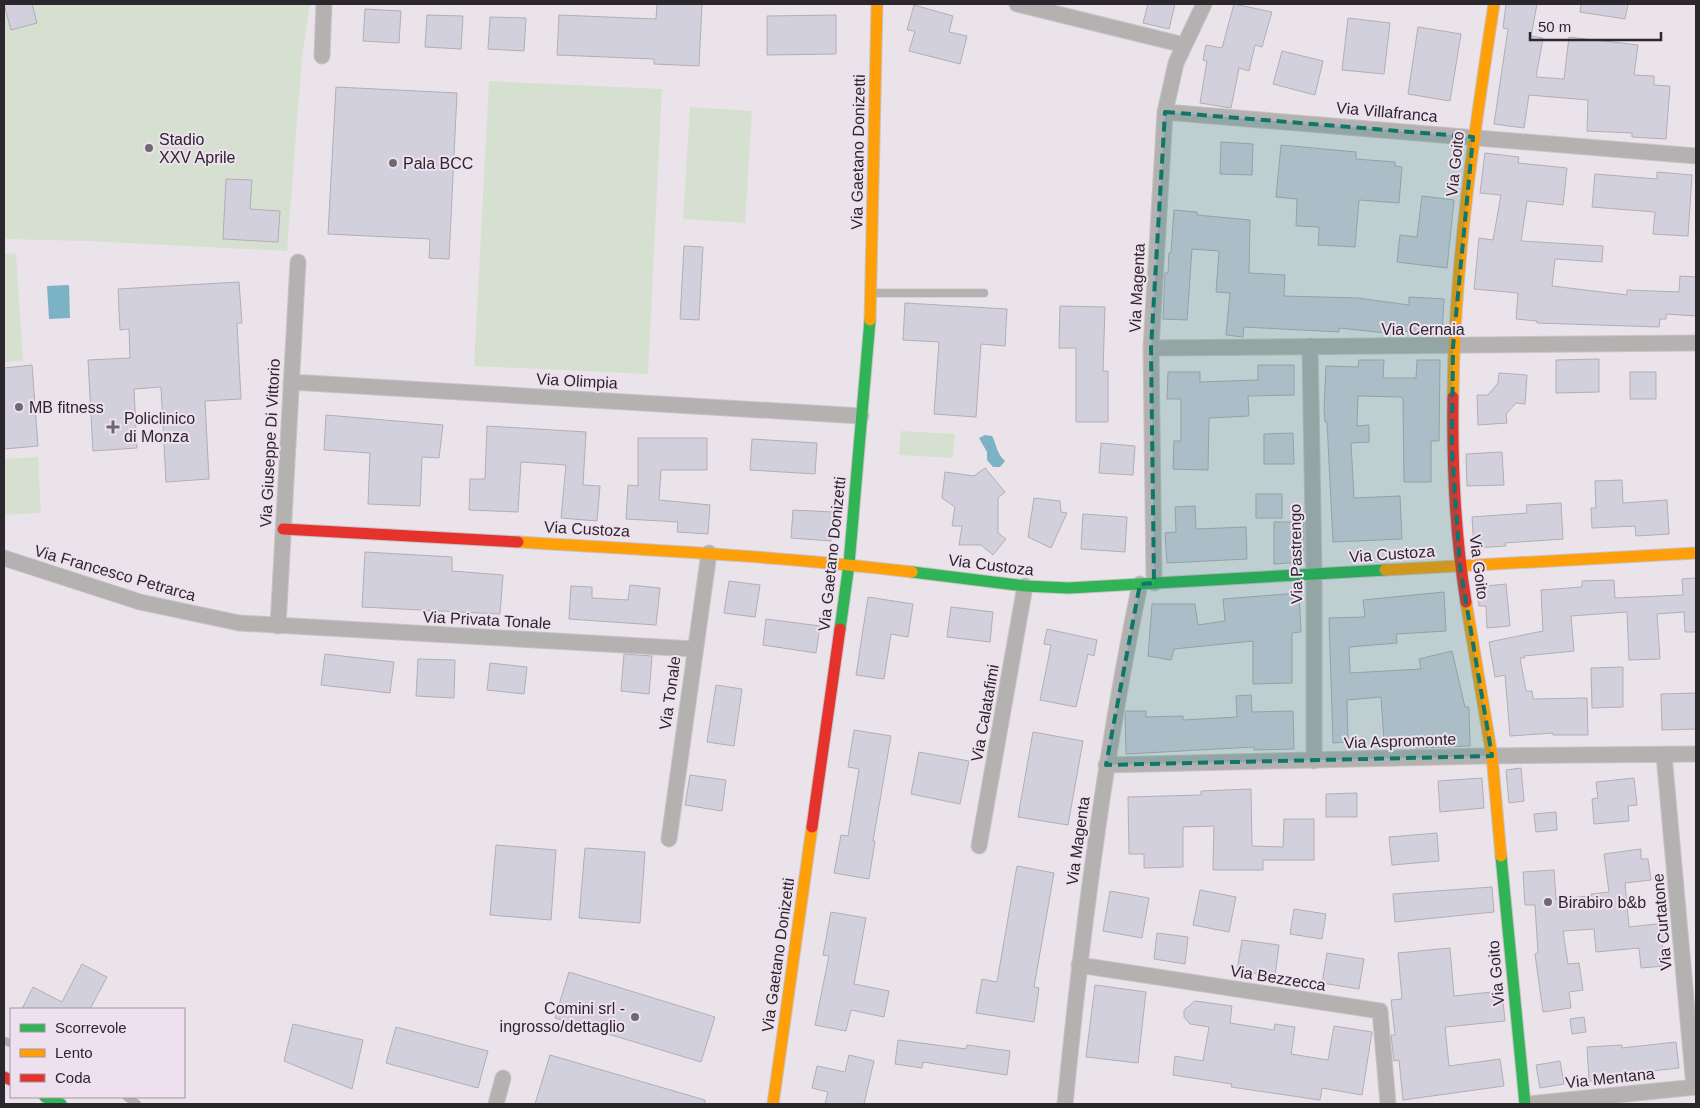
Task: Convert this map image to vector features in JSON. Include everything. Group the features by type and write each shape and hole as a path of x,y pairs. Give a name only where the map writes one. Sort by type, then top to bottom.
{"main road":[{"name":"Via Gaetano Donizetti","path":"773,1104 850,564 872,293 877,4"},
{"name":"Via Goito","path":"1494,4 1473,137 1453,347 1452,450 1460,566 1492,756 1526,1104"},
{"name":"Via Custoza","path":"284,529 709,552 850,564 1025,586 1069,588 1314,576 1696,553"},
{"path":"47,1098 61,1104"}],"street":[{"path":"322,56 324,4"},
{"path":"1017,4 1184,44"},
{"name":"Via Magenta","path":"1065,1104 1079,964 1106,765 1147,584 1151,348 1165,112 1171,80 1184,44 1204,4"},
{"name":"Via Villafranca","path":"1165,112 1696,156"},
{"name":"Via Giuseppe Di Vittorio","path":"278,626 298,262"},
{"name":"Via Cernaia","path":"1151,348 1453,347 1696,343"},
{"name":"Via Pastrengo","path":"1310,346 1314,576 1314,761"},
{"name":"Via Olimpia","path":"291,382 861,416"},
{"name":"Via Tonale","path":"669,839 709,552"},
{"name":"Via Francesco Petrarca","path":"4,558 140,602 239,622 278,626"},
{"name":"Via Calatafimi","path":"979,846 1025,586"},
{"name":"Via Privata Tonale","path":"278,626 694,649"},
{"name":"Via Curtatone","path":"1664,754 1695,1087"},
{"name":"Via Aspromonte","path":"1106,765 1492,756 1696,754"},
{"name":"Via Bezzecca","path":"1079,964 1380,1011 1388,1104"},
{"path":"496,1104 503,1078"},
{"name":"Via Mentana","path":"1526,1104 1695,1087"}],"lane":[{"path":"872,293 984,293"}],"highlighted area":[{"path":"1165,112 1473,137 1453,347 1452,450 1460,566 1492,756 1106,765 1140,584 1154,583 1151,348"}],"green space":[{"name":"Stadio XXV Aprile","path":"4,4 310,4 302,57 287,251 4,239"},
{"path":"489,81 662,89 648,374 474,366"},
{"path":"690,107 752,111 745,223 683,219"},
{"path":"16,253 23,361 4,362 4,254"},
{"path":"901,431 955,434 953,458 899,455"},
{"path":"38,457 41,513 4,515 4,459"}],"water":[{"path":"69,285 70,318 49,319 47,286"},
{"path":"985,435 992,436 998,452 1005,461 1000,467 993,467 987,460 987,452 979,438"}],"building":[{"path":"4,4 32,4 37,23 11,30"},
{"path":"657,4 702,4 699,66 654,64 654,59 557,55 559,15 656,19"},
{"path":"1148,4 1175,4 1169,29 1143,23"},
{"path":"1234,4 1272,12 1262,47 1255,45 1249,71 1239,68 1231,108 1200,103 1207,61 1203,60 1206,45 1222,48"},
{"path":"1506,4 1537,4 1531,36 1543,38 1536,77 1564,79 1569,37 1638,45 1634,75 1654,76 1654,85 1670,86 1666,139 1632,137 1632,133 1587,131 1588,100 1529,95 1524,128 1494,124 1508,29 1503,28"},
{"path":"1581,4 1628,4 1625,19 1580,12"},
{"path":"914,5 953,16 949,32 967,36 960,64 909,51 915,31 907,30"},
{"path":"365,9 401,11 399,43 363,41"},
{"path":"427,15 463,16 461,49 425,47"},
{"path":"836,15 836,54 767,55 767,16"},
{"path":"490,17 526,18 524,51 488,49"},
{"path":"1348,18 1390,23 1384,74 1342,70"},
{"path":"1418,27 1461,34 1450,101 1408,94"},
{"path":"1282,51 1323,61 1315,95 1273,84"},
{"name":"Pala BCC","path":"336,87 457,93 449,259 429,258 430,239 328,234"},
{"path":"1221,142 1253,144 1252,175 1220,174"},
{"path":"1281,145 1356,152 1356,159 1395,162 1395,166 1402,167 1399,203 1359,200 1355,247 1318,245 1319,227 1296,226 1297,199 1276,197"},
{"path":"1485,153 1519,157 1518,163 1567,168 1563,205 1527,201 1521,241 1603,246 1602,262 1555,259 1552,286 1627,295 1627,290 1679,292 1680,276 1696,277 1696,316 1666,314 1666,319 1660,319 1659,327 1537,323 1537,321 1516,319 1518,293 1474,289 1479,238 1493,240 1501,195 1480,193"},
{"path":"1657,172 1692,175 1688,236 1653,234 1655,212 1592,207 1595,174 1657,179"},
{"path":"226,179 252,180 250,209 280,211 278,242 223,239"},
{"path":"1422,196 1454,200 1447,268 1397,262 1400,235 1417,237"},
{"path":"1174,210 1197,212 1197,215 1250,220 1249,273 1285,275 1284,296 1357,298 1409,305 1409,297 1444,299 1442,334 1386,330 1386,333 1339,328 1339,332 1244,327 1243,337 1226,335 1230,293 1216,292 1219,251 1192,249 1187,320 1163,319 1165,273 1168,273 1169,253 1171,253"},
{"path":"684,246 703,247 699,320 680,319"},
{"path":"239,282 242,323 237,323 241,399 205,401 209,479 166,482 161,387 134,389 137,448 93,451 88,360 130,358 129,329 120,330 118,289"},
{"path":"905,303 1007,309 1005,346 981,344 976,417 934,414 939,342 903,340"},
{"path":"1060,306 1105,307 1103,371 1108,371 1108,422 1076,422 1076,348 1059,348"},
{"path":"1599,359 1599,392 1556,393 1556,360"},
{"path":"1359,360 1384,360 1383,378 1416,378 1417,360 1440,360 1439,441 1431,441 1431,482 1404,482 1403,399 1401,397 1358,396 1357,426 1369,425 1369,442 1351,443 1354,498 1400,496 1402,539 1333,542 1327,422 1325,422 1324,410 1326,366 1358,367"},
{"name":"MB fitness","path":"32,365 38,446 4,449 4,368"},
{"path":"1258,365 1294,365 1294,395 1248,396 1249,416 1209,418 1208,470 1173,469 1174,441 1181,441 1181,399 1167,399 1168,372 1200,372 1200,382 1258,380"},
{"path":"1630,372 1656,372 1656,399 1630,399"},
{"path":"1499,373 1527,375 1525,404 1516,403 1506,414 1507,423 1478,425 1477,395 1488,395 1498,383"},
{"path":"326,415 443,425 439,458 422,457 420,506 368,504 370,453 324,450"},
{"path":"487,426 586,432 583,485 600,486 597,521 561,518 566,465 521,462 518,512 469,510 470,479 485,479"},
{"path":"1293,433 1294,464 1264,464 1264,434"},
{"path":"638,438 707,438 707,470 661,470 659,500 710,505 708,534 677,532 678,522 626,519 628,485 638,486"},
{"path":"752,439 817,443 815,474 750,470"},
{"path":"1101,443 1135,446 1133,475 1099,473"},
{"path":"1502,452 1504,485 1467,486 1466,454"},
{"path":"985,468 1005,492 998,498 998,533 1006,539 993,555 981,545 959,545 962,526 952,526 955,507 942,498 945,472 974,476"},
{"path":"1622,480 1623,503 1667,500 1669,534 1636,536 1635,526 1592,528 1591,508 1596,508 1595,481"},
{"path":"1256,494 1282,494 1282,518 1256,518"},
{"path":"1034,498 1060,501 1061,512 1067,513 1051,548 1028,537"},
{"path":"1561,503 1563,539 1505,543 1506,546 1474,548 1472,517 1527,513 1526,505"},
{"path":"1195,506 1196,529 1246,527 1247,559 1167,563 1165,533 1176,532 1175,507"},
{"path":"793,510 833,512 831,541 791,538"},
{"path":"1083,514 1127,517 1125,552 1081,549"},
{"path":"1274,522 1304,522 1304,562 1274,564"},
{"path":"365,552 452,557 452,571 503,575 500,614 362,607"},
{"path":"1696,578 1696,632 1685,632 1684,612 1657,614 1660,659 1629,660 1627,612 1571,616 1574,651 1520,658 1526,691 1532,691 1533,699 1587,698 1588,735 1553,735 1553,733 1510,736 1505,675 1495,677 1489,642 1543,631 1541,590 1582,587 1582,581 1614,580 1615,598 1683,595 1682,579"},
{"path":"729,581 760,585 755,617 724,613"},
{"path":"1506,584 1510,626 1487,628 1486,606 1479,606 1476,587"},
{"path":"630,585 660,588 656,625 569,619 571,586 592,587 592,598 628,600"},
{"path":"1444,592 1446,631 1396,634 1397,643 1349,647 1350,673 1421,669 1419,659 1452,651 1465,707 1469,707 1470,746 1416,748 1416,739 1384,741 1381,697 1347,700 1348,742 1333,743 1329,618 1365,617 1363,600"},
{"path":"1299,593 1301,632 1292,633 1292,683 1253,684 1253,641 1174,649 1171,660 1148,656 1152,604 1195,604 1198,625 1225,621 1223,599"},
{"path":"868,597 913,604 908,637 891,634 884,679 856,675"},
{"path":"951,607 993,612 990,642 947,637"},
{"path":"766,619 820,626 816,653 763,645"},
{"path":"1047,629 1097,640 1094,656 1088,654 1076,707 1040,700 1051,645 1044,644"},
{"path":"325,654 394,662 390,693 321,685"},
{"path":"624,654 652,656 649,694 621,691"},
{"path":"418,659 455,660 454,698 416,696"},
{"path":"490,663 527,667 524,694 487,690"},
{"path":"1623,667 1623,707 1592,708 1591,668"},
{"path":"716,685 742,689 734,746 707,742"},
{"path":"1696,693 1696,729 1662,730 1661,694"},
{"path":"1251,695 1252,712 1293,711 1294,749 1254,750 1254,747 1126,754 1125,711 1146,711 1146,717 1183,716 1183,720 1237,717 1236,696"},
{"path":"854,730 891,736 873,841 875,841 869,879 834,873 841,835 848,836 859,769 848,767"},
{"path":"1033,732 1083,741 1068,825 1018,817"},
{"path":"919,752 969,761 960,804 911,794"},
{"path":"1521,768 1524,801 1509,803 1506,770"},
{"path":"690,775 726,780 722,811 685,805"},
{"path":"1482,778 1484,808 1440,812 1438,781"},
{"path":"1634,778 1637,805 1628,806 1629,821 1594,824 1592,799 1598,798 1596,782"},
{"path":"1251,789 1252,846 1283,847 1284,819 1314,819 1314,860 1263,860 1263,870 1213,870 1214,826 1183,827 1183,867 1144,868 1144,854 1129,854 1128,797 1201,795 1201,791"},
{"path":"1357,793 1357,817 1326,817 1326,794"},
{"path":"1556,812 1557,830 1536,832 1534,814"},
{"path":"1437,833 1439,861 1392,865 1389,837"},
{"path":"496,845 556,850 551,920 490,915"},
{"path":"585,848 645,852 640,923 579,918"},
{"path":"1641,849 1641,859 1648,859 1651,880 1625,883 1629,927 1665,923 1667,941 1662,942 1664,966 1641,968 1639,948 1596,952 1594,929 1563,931 1568,964 1579,963 1583,990 1569,992 1571,1008 1543,1012 1535,954 1538,953 1535,905 1525,905 1523,872 1554,870 1556,899 1591,896 1591,894 1609,892 1604,854"},
{"path":"1017,866 1054,873 1034,987 1039,988 1034,1022 976,1013 982,979 997,982"},
{"path":"1492,887 1494,912 1395,922 1393,894"},
{"path":"1200,890 1236,897 1229,932 1193,925"},
{"path":"1110,891 1149,898 1142,938 1103,931"},
{"path":"1294,909 1326,914 1322,939 1290,934"},
{"path":"831,912 866,918 854,984 889,991 884,1017 851,1010 846,1031 815,1025 829,956 823,955"},
{"path":"1157,933 1188,937 1185,964 1154,959"},
{"path":"1242,940 1279,945 1275,976 1237,971"},
{"path":"1450,948 1454,996 1502,991 1505,1021 1445,1027 1449,1066 1500,1059 1504,1086 1403,1100 1399,1060 1394,1061 1391,1035 1395,1035 1391,1000 1402,999 1398,953"},
{"path":"1327,953 1364,959 1359,989 1322,983"},
{"path":"82,964 107,977 91,1008 22,1008 33,987 62,1002"},
{"name":"Comini srl - ingrosso/dettaglio","path":"569,972 715,1017 701,1062 555,1018"},
{"path":"1095,985 1146,992 1138,1063 1086,1057"},
{"path":"1195,1001 1232,1006 1230,1023 1274,1030 1275,1024 1295,1027 1291,1054 1328,1060 1334,1026 1372,1032 1362,1095 1322,1088 1320,1100 1231,1087 1232,1084 1173,1075 1175,1056 1203,1061 1209,1027 1190,1024 1184,1017 1184,1010"},
{"path":"1584,1017 1586,1032 1572,1034 1570,1019"},
{"path":"293,1024 363,1040 352,1089 284,1061"},
{"path":"396,1027 488,1051 478,1088 386,1063"},
{"path":"898,1040 966,1049 967,1045 1010,1051 1007,1075 923,1062 922,1068 895,1064"},
{"path":"1676,1042 1679,1068 1624,1074 1624,1079 1589,1081 1587,1047 1622,1045 1622,1048"},
{"path":"550,1055 705,1100 705,1104 535,1104"},
{"path":"849,1055 874,1061 864,1104 825,1104 828,1092 812,1088 817,1066 845,1072"},
{"path":"1560,1061 1564,1084 1540,1088 1536,1065"}],"traffic: fast":[{"path":"840,629 849,564 870,320"},
{"path":"912,572 1025,586 1069,588 1385,570"},
{"path":"1501,856 1525,1104"},
{"path":"47,1098 61,1104"}],"traffic: slow":[{"path":"870,320 877,4"},
{"path":"1453,397 1457,299 1466,200 1494,4"},
{"path":"518,542 764,558 912,572"},
{"path":"1385,570 1696,553"},
{"path":"1466,602 1492,756 1501,856"},
{"path":"773,1104 812,827"}],"traffic: jam":[{"path":"1453,397 1455,499 1459,551 1466,602"},
{"path":"283,529 518,542"},
{"path":"812,827 840,629"},
{"path":"4,1077 10,1080"}],"place":[{"name":"Stadio XXV Aprile","path":"149,148"},
{"name":"Pala BCC","path":"393,163"},
{"name":"MB fitness","path":"19,407"},
{"name":"Policlinico di Monza","path":"113,427"},
{"name":"Birabiro b&b","path":"1548,902"},
{"name":"Comini srl - ingrosso/dettaglio","path":"635,1017"}]}
